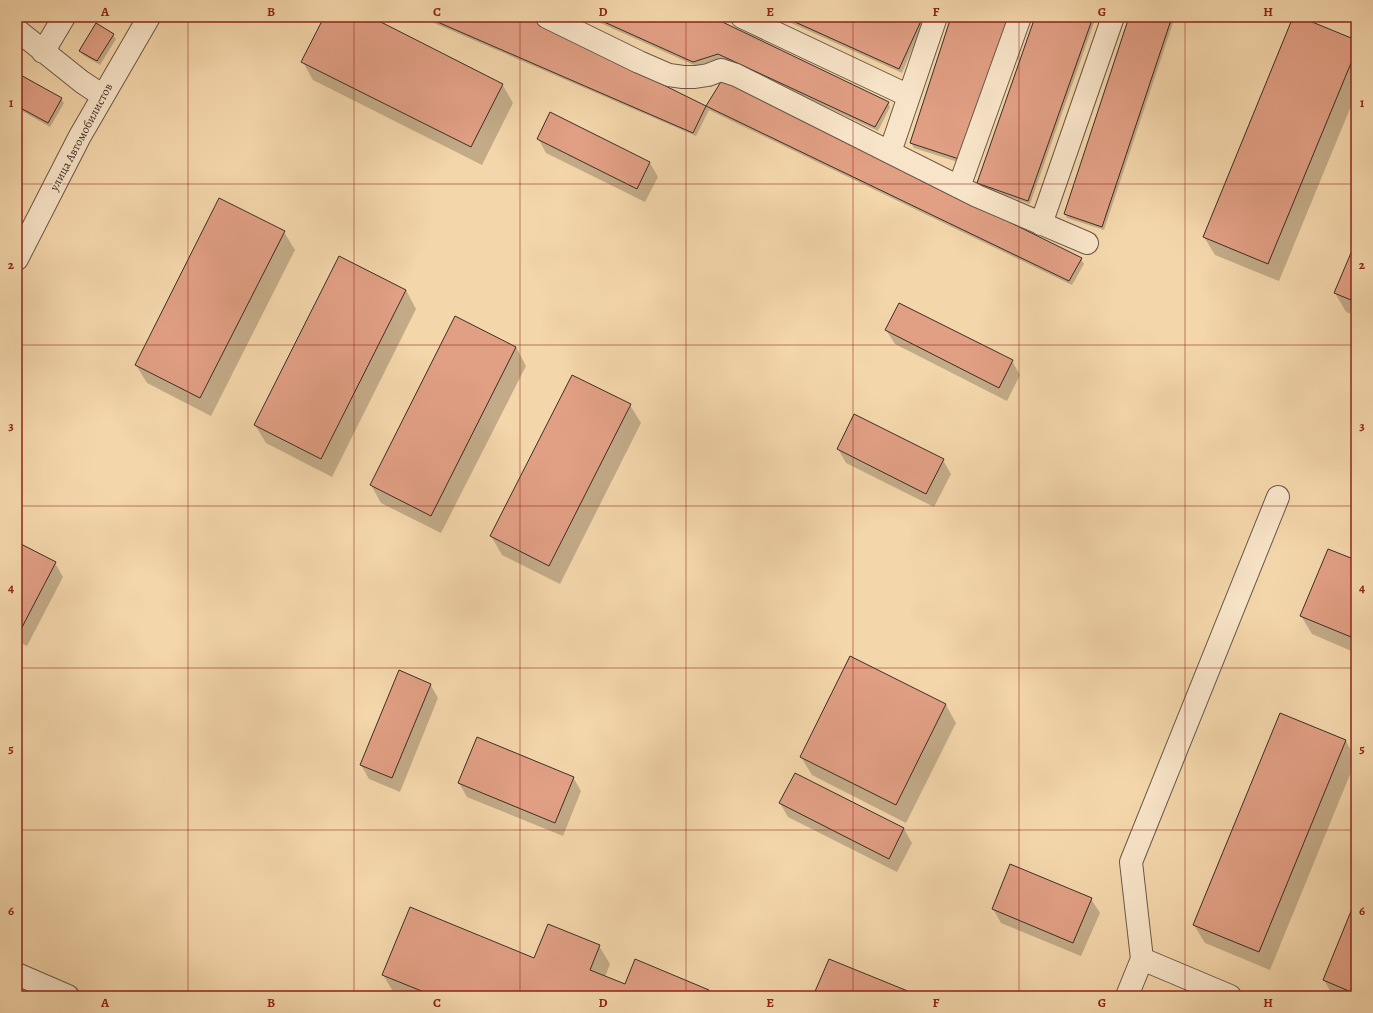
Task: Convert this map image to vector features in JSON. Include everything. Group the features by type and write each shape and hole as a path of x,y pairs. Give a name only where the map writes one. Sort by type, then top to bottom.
{"street":[{"path":"43,52 64,17"},
{"name":"улица Автомобилистов","path":"17,259 80,136 149,17"},
{"path":"548,17 639,62 670,75 696,77 708,75 721,70 736,75 959,187 1087,243"},
{"path":"742,17 909,96"},
{"path":"890,152 936,17"},
{"path":"959,187 1020,17"},
{"path":"1041,224 1114,17"},
{"path":"17,30 82,82 103,96"},
{"path":"1127,996 1142,959 1131,862 1278,497"},
{"path":"1142,959 1230,996"},
{"path":"17,974 68,996"}],"building":[{"path":"324,17 371,17 503,84 471,147 301,62"},
{"path":"426,17 526,17 706,106 693,133"},
{"path":"593,17 712,17 889,102 875,127 718,54 693,62"},
{"path":"784,17 912,17 921,21 899,69"},
{"path":"951,17 1008,17 962,160 910,143"},
{"path":"1035,17 1093,17 1028,201 977,183"},
{"path":"1129,17 1172,17 1102,227 1064,214"},
{"path":"1293,17 1300,17 1356,40 1356,51 1268,264 1203,237"},
{"path":"96,23 114,34 97,61 79,51"},
{"path":"17,73 62,98 48,123 17,106"},
{"path":"722,80 1082,258 1069,281 706,106"},
{"path":"550,112 650,162 637,189 537,139"},
{"path":"219,198 285,231 200,398 135,365"},
{"path":"1356,241 1356,302 1334,293"},
{"path":"339,256 406,290 321,459 254,425"},
{"path":"899,303 1013,360 999,388 885,330"},
{"path":"455,316 516,347 431,516 370,485"},
{"path":"572,375 631,404 549,566 490,536"},
{"path":"854,414 944,459 926,494 837,449"},
{"path":"17,542 56,562 19,633 17,632"},
{"path":"1328,549 1356,560 1356,639 1300,616"},
{"path":"850,656 946,704 896,805 800,757"},
{"path":"399,670 431,684 392,778 360,765"},
{"path":"1280,713 1346,740 1259,952 1193,925"},
{"path":"477,737 574,777 555,823 458,783"},
{"path":"795,773 904,828 889,859 779,803"},
{"path":"1010,864 1092,898 1073,943 992,909"},
{"path":"1356,899 1356,994 1323,980"},
{"path":"410,907 534,958 548,924 600,945 590,970 625,984 635,959 709,990 707,996 434,996 382,975"},
{"path":"829,959 920,996 813,996"}]}
